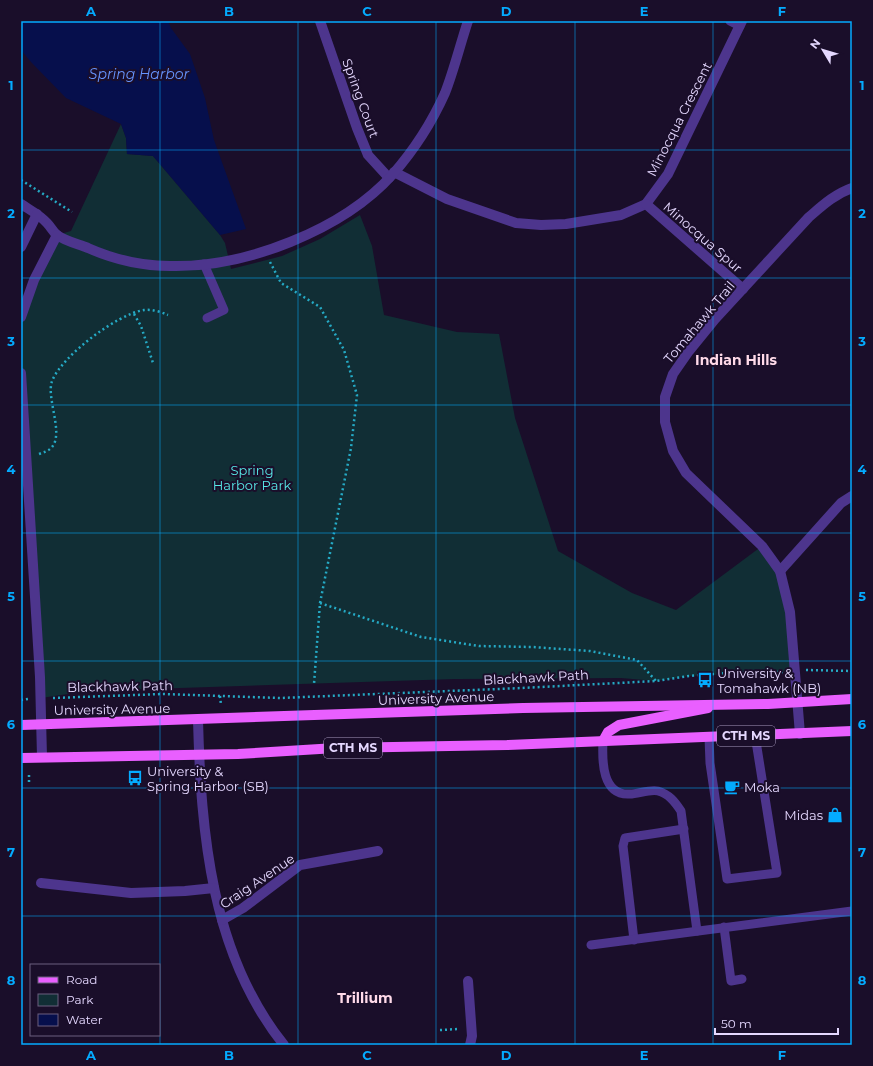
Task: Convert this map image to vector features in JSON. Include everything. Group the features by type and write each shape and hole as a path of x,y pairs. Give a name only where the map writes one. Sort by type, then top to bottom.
{"main road":[{"name":"University Avenue","path":"21,725 523,708 799,702 852,699"},
{"path":"602,741 608,732 619,725 681,714 726,703"},
{"name":"CTH MS","path":"21,758 199,754 336,748 507,745 852,731"}],"street":[{"name":"Spring Court","path":"320,21 357,128 368,155 392,175"},
{"path":"21,204 37,214 57,235 100,253 130,261 169,266 204,264 264,251 288,244 316,231 350,210 392,175 419,140 436,111 445,92 468,21"},
{"name":"Minocqua Crescent","path":"646,204 668,174 741,24"},
{"path":"392,175 447,199 516,223 540,225 596,220 620,215 646,204"},
{"name":"Tomahawk Trail","path":"780,571 762,546 686,473 673,451 665,422 665,397 673,374 688,351 743,289 809,216 841,192 852,188"},
{"name":"Minocqua Spur","path":"646,204 743,289"},
{"path":"21,246 37,214"},
{"path":"21,317 34,280 57,235"},
{"path":"21,373 41,698 42,757"},
{"path":"800,734 799,702 790,612 780,571 842,503 852,496"},
{"name":"Craig Avenue","path":"198,720 204,833 214,888 222,920 234,958 250,993 267,1024 284,1045"},
{"name":"Craig Avenue","path":"222,920 243,908 300,865 378,851"},
{"name":"Craig Avenue","path":"42,883 131,893 185,891 214,888"},
{"path":"468,981 472,1036 470,1045"}],"lane":[{"path":"730,21 741,24"},
{"path":"204,264 224,310 207,318"},
{"path":"709,737 710,763 727,878 777,873 755,735"},
{"path":"602,741 602,762 606,778 611,788 619,793 629,794 657,791 673,799 681,811 697,931"},
{"path":"634,940 623,846 625,838 684,829"},
{"path":"591,945 852,911"},
{"path":"724,927 731,981 742,980"}],"path":[{"path":"21,180 72,212"},
{"path":"264,251 281,283 320,307 344,350 358,395 351,448 320,603 314,684"},
{"path":"39,454 49,450 55,440 52,382 61,367 76,351 108,325 144,310 157,311 168,315"},
{"path":"134,314 142,326 153,363"},
{"path":"320,603 421,637 479,646 590,650 637,660 656,681"},
{"name":"Blackhawk Path","path":"21,700 163,694 280,698 656,681 689,676 824,669 852,671"},
{"path":"220,696 221,705"},
{"path":"29,773 29,782"},
{"path":"440,1030 459,1029"}],"green space":[{"name":"Spring Harbor Park","path":"121,124 126,138 127,154 153,156 220,235 225,243 231,269 282,256 320,239 360,215 372,246 384,315 457,332 499,334 515,418 558,551 632,593 676,610 762,546 780,571 796,671 689,676 656,681 621,678 455,679 88,691 41,698 21,373 21,317 57,235 71,231"}],"water":[{"name":"Spring Harbor","path":"21,21 168,21 171,28 190,54 205,98 214,140 246,229 220,235 153,156 127,154 126,138 121,124 66,98 21,50"}],"place":[{"name":"University & Tomahawk (NB)","path":"705,680"},
{"name":"University & Spring Harbor (SB)","path":"135,778"},
{"name":"Moka","path":"732,787"},
{"name":"Midas","path":"835,815"}],"district":[{"name":"Indian Hills","path":"736,360"},
{"name":"Trillium","path":"365,998"}]}
